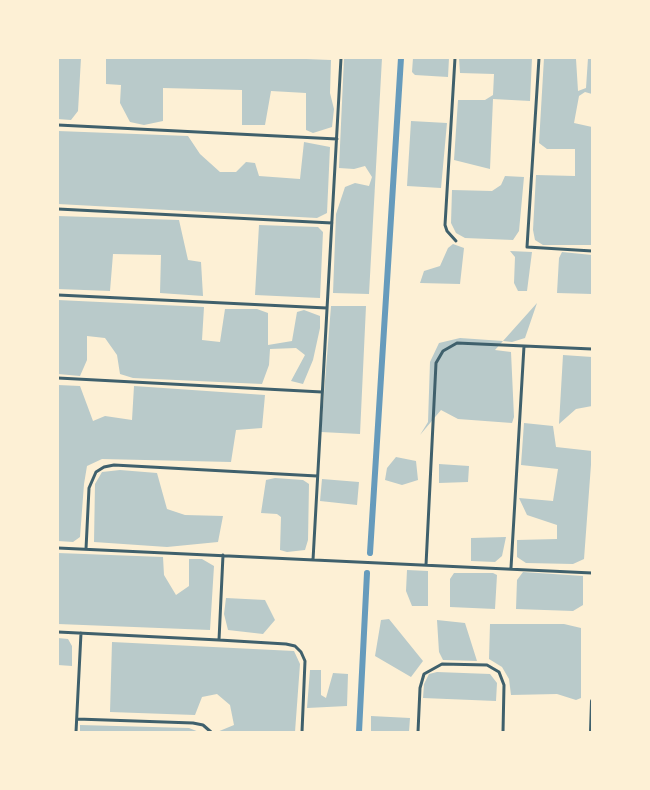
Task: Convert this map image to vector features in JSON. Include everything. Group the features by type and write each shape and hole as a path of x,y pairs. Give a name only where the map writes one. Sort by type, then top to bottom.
{"street":[{"path":"312,560 341,58"},
{"path":"455,58 445,224 447,231 456,241"},
{"path":"540,58 527,247 592,251"},
{"path":"58,125 337,139"},
{"path":"58,209 332,223"},
{"path":"58,294 327,308"},
{"path":"426,565 436,363 443,351 457,343 592,349"},
{"path":"511,568 524,346"},
{"path":"58,378 322,392"},
{"path":"86,549 88,488 96,472 104,467 114,465 317,476"},
{"path":"58,548 592,573"},
{"path":"219,640 223,555"},
{"path":"58,632 286,644 301,652 306,660 302,732"},
{"path":"76,732 81,633"},
{"path":"418,732 420,688 424,674 442,664 487,665 499,672 504,685 503,732"},
{"path":"591,732 592,701"},
{"path":"77,719 193,723 203,725 211,732"}],"shaded area":[{"path":"58,58 81,58 78,111 71,120 58,119"},
{"path":"106,58 282,58 331,60 330,93 334,109 332,127 313,133 306,130 306,93 271,91 265,125 242,125 242,90 163,88 163,121 144,125 130,122 120,103 121,85 106,84"},
{"path":"344,58 382,58 369,294 333,293 336,214 345,187 355,183 369,186 372,177 365,166 354,169 339,168"},
{"path":"413,58 449,58 448,77 415,75 412,72"},
{"path":"459,58 532,58 530,101 493,99 490,169 454,160 458,100 485,100 493,95 494,74 460,73"},
{"path":"544,58 576,59 578,91 586,88 588,58 592,58 592,94 585,92 579,96 574,123 592,127 592,245 543,245 535,240 533,230 536,175 575,176 575,149 547,149 539,143"},
{"path":"411,121 447,123 441,188 407,186"},
{"path":"58,131 188,136 200,154 220,172 236,172 246,162 255,163 259,176 300,179 304,142 330,147 327,213 317,218 58,204"},
{"path":"505,176 524,177 519,231 513,240 465,238 456,233 451,223 452,190 492,191 501,185"},
{"path":"58,216 179,220 188,260 201,262 203,296 160,293 161,255 113,254 110,291 58,289"},
{"path":"259,225 318,227 323,232 320,298 255,295"},
{"path":"453,244 464,248 460,284 420,283 424,271 440,266 448,248"},
{"path":"510,251 532,252 527,291 518,291 514,283 515,257"},
{"path":"562,252 592,255 592,294 557,293 559,258"},
{"path":"58,300 204,307 202,340 220,342 225,309 257,309 268,313 268,345 292,341 297,312 304,310 320,316 320,328 313,360 303,384 291,381 305,355 296,348 270,349 269,365 262,384 133,378 120,374 117,355 105,338 87,336 87,360 80,376 58,374"},
{"path":"537,303 525,338 512,342 503,341"},
{"path":"331,306 366,306 360,434 321,432"},
{"path":"460,338 503,341 495,350 511,352 514,417 512,423 458,419 441,410 420,435 428,422 430,362 439,343"},
{"path":"563,355 592,357 592,406 576,409 559,424"},
{"path":"58,385 80,386 93,421 105,416 132,420 134,386 265,395 262,428 236,430 231,462 102,459 87,466 80,537 73,542 58,541"},
{"path":"524,423 553,426 556,447 592,451 584,559 573,564 526,563 517,557 517,540 557,539 557,525 527,515 519,498 553,501 558,469 521,465"},
{"path":"396,457 416,461 418,480 402,485 385,480 387,468"},
{"path":"439,464 469,466 468,482 439,483"},
{"path":"120,470 157,473 167,509 185,515 223,516 218,542 167,547 94,542 95,484 102,472"},
{"path":"275,478 303,480 309,484 308,540 305,550 287,552 280,550 281,517 277,514 261,513 266,480"},
{"path":"322,479 359,482 357,505 320,501"},
{"path":"506,537 502,556 495,562 471,561 471,538"},
{"path":"58,553 163,557 164,575 176,595 189,586 189,559 202,559 214,566 210,630 58,624"},
{"path":"407,570 428,571 428,606 412,606 406,591"},
{"path":"523,572 583,576 583,605 573,611 516,609 517,580"},
{"path":"454,573 493,573 497,575 495,609 450,607 450,579"},
{"path":"226,598 265,600 275,620 263,634 228,630 224,614"},
{"path":"389,619 423,661 411,677 375,656 381,620"},
{"path":"437,620 465,623 477,661 443,660 439,652"},
{"path":"490,624 564,624 581,628 581,698 576,700 557,694 511,695 509,679 502,667 489,659"},
{"path":"58,638 68,639 72,646 72,666 58,665"},
{"path":"112,642 294,651 300,664 295,732 217,732 234,725 230,705 217,694 202,697 195,715 110,712"},
{"path":"310,670 321,670 321,695 326,698 333,673 348,674 347,706 307,708"},
{"path":"437,672 490,674 497,683 496,701 423,698 424,684 429,674"},
{"path":"371,716 410,718 409,732 371,732"},
{"path":"80,725 189,728 199,732 80,732"}],"waterway":[{"path":"370,553 401,58"},
{"path":"359,732 367,573"}]}
